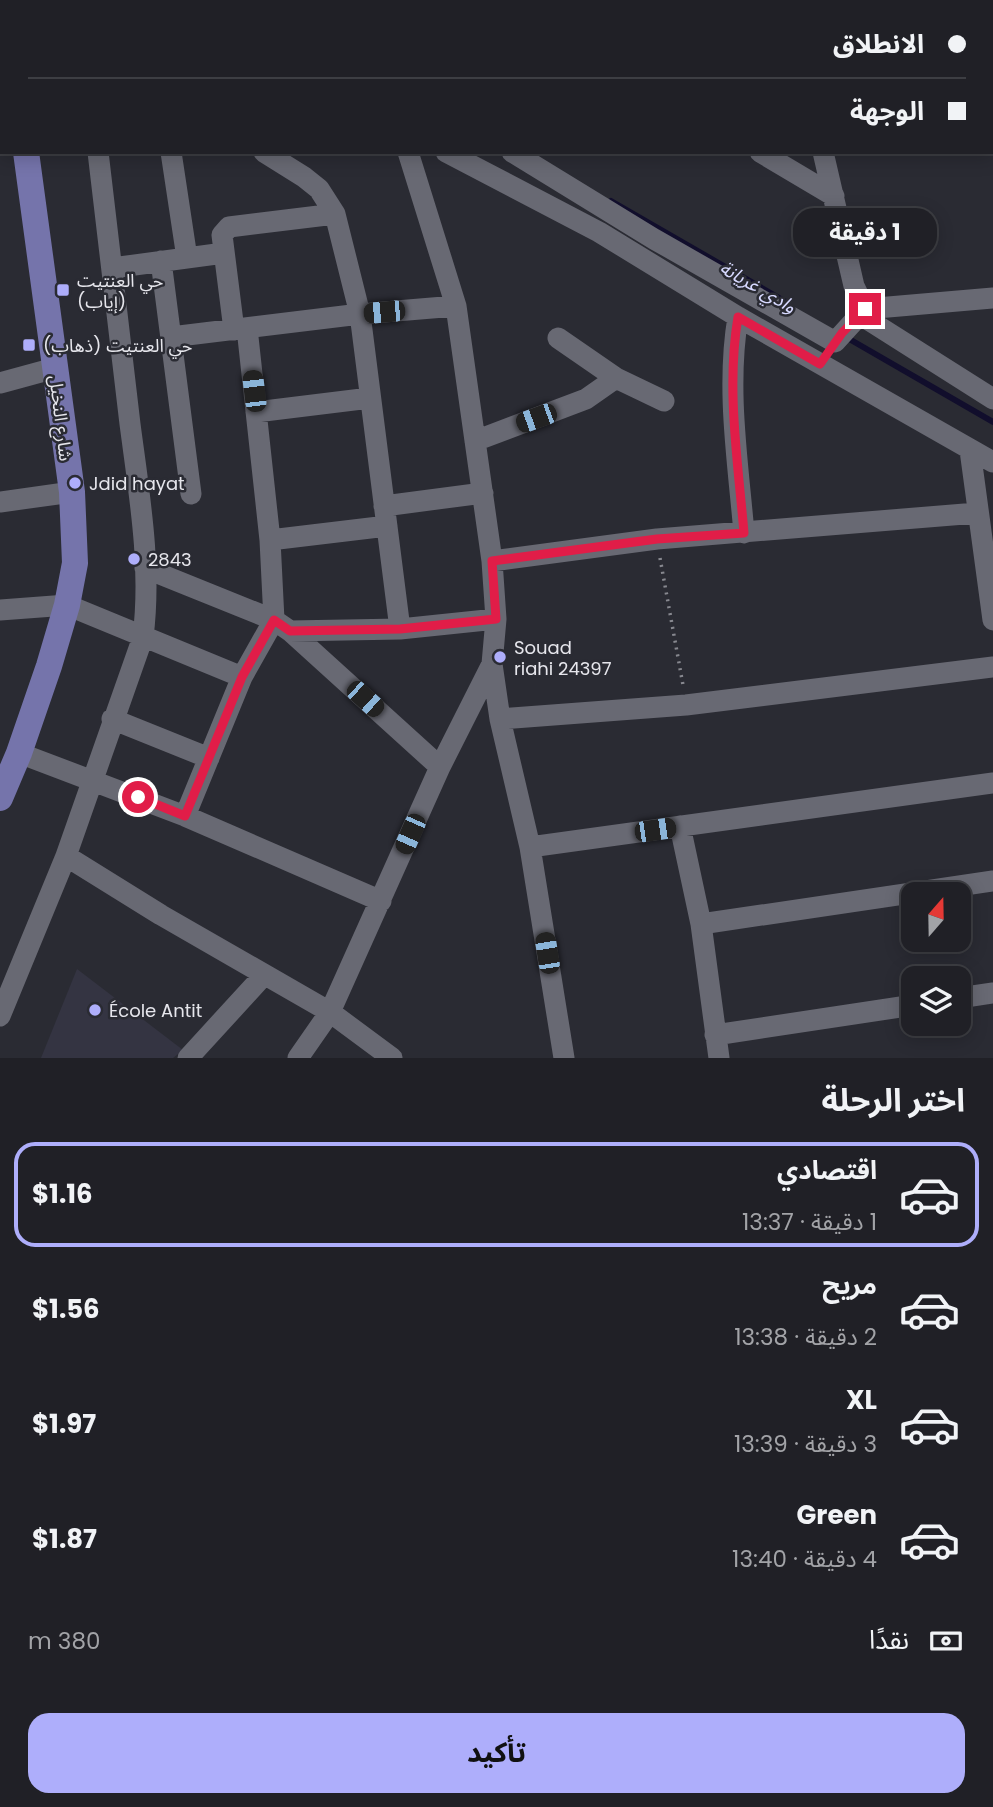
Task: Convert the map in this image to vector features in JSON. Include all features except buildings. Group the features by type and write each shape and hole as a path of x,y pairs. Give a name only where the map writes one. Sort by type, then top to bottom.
{"main road":[{"name":"شارع النخيل","path":"0,798 66,605 75,563 72,492 26,154"}],"street":[{"path":"0,1016 66,856 143,637 145,568 98,154"},
{"path":"171,154 187,257"},
{"path":"267,154 319,189 335,214 360,314 400,629"},
{"path":"409,154 456,306 492,561 496,619 492,664 500,719 530,847 564,1058"},
{"path":"456,154 599,232 738,317 993,462"},
{"path":"515,154 654,239 835,341"},
{"path":"763,154 834,196"},
{"path":"824,154 862,312 989,391"},
{"path":"185,816 242,677 282,625 256,412 222,235 229,227 335,214"},
{"path":"111,268 224,253"},
{"path":"161,261 191,494"},
{"path":"820,364 835,341 862,312 993,298"},
{"path":"171,337 360,314 456,306"},
{"path":"738,317 733,347 734,422 744,533"},
{"path":"558,338 616,378 664,401"},
{"path":"0,383 55,368"},
{"path":"475,441 586,399 616,378"},
{"path":"256,412 370,398"},
{"path":"970,450 993,620"},
{"path":"0,502 72,492"},
{"path":"270,540 483,493"},
{"path":"492,561 657,539 977,513"},
{"path":"145,568 282,625 440,767"},
{"path":"0,610 66,605 242,677"},
{"path":"282,625 400,629 496,619"},
{"path":"299,1058 330,1012 440,767 492,664"},
{"path":"500,719 686,705 993,667"},
{"path":"112,719 209,758"},
{"path":"10,764 92,779 381,901"},
{"path":"530,847 993,783"},
{"path":"680,827 701,925 719,1058"},
{"path":"66,856 161,915 330,1012 392,1058"},
{"path":"701,925 993,881"},
{"path":"188,1058 264,975"},
{"path":"971,996 993,993"},
{"path":"715,1035 901,1007"}],"path":[{"path":"657,539 686,705"}],"shaded area":[{"name":"École Antit","path":"77,969 183,1050 173,1058 41,1058"}],"waterway":[{"name":"وادي غريانة","path":"611,201 786,302"},
{"name":"وادي غريانة","path":"844,336 993,422"}],"place":[{"name":"حي العنتيت (إياب)","path":"63,290"},
{"name":"حي العنتيت (ذهاب)","path":"29,345"},
{"name":"Jdid hayat","path":"75,483"},
{"name":"2843","path":"134,559"},
{"name":"Souad riahi 24397","path":"500,657"},
{"name":"École Antit","path":"95,1010"}],"route":[{"path":"138,797 185,816 242,677 274,620 290,631 400,629 496,619 492,561 657,539 744,533 734,422 733,347 738,317 820,364 835,341 865,309"}]}
